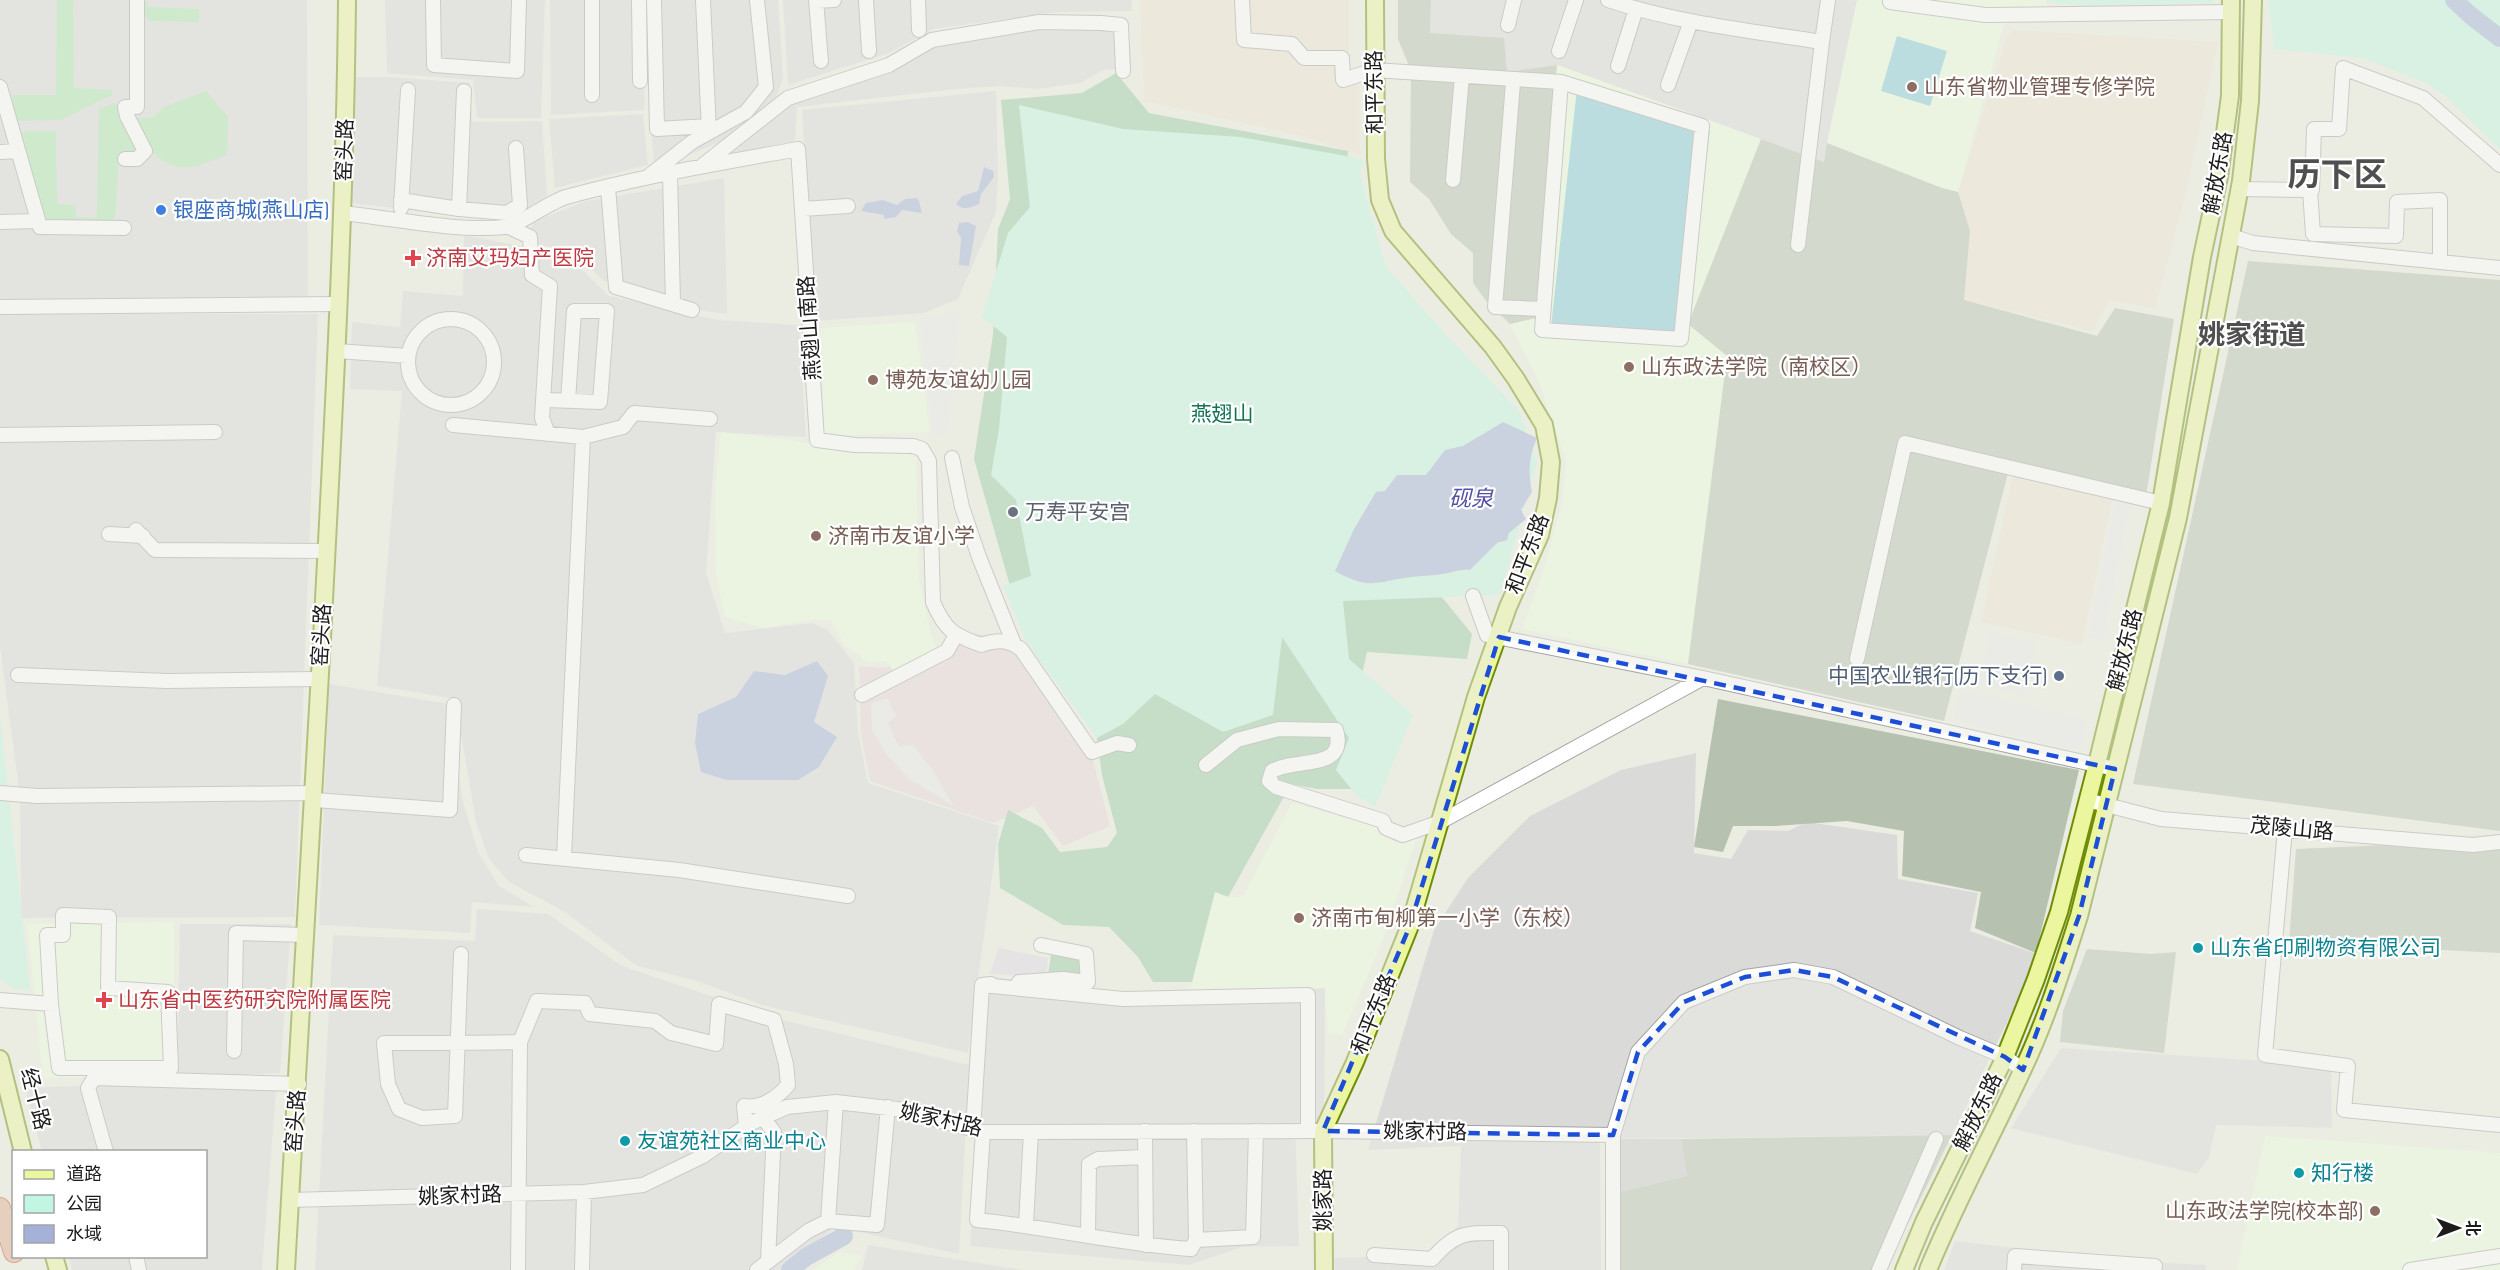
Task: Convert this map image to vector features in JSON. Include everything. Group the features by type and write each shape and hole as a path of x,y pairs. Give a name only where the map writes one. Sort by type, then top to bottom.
{"highway":[{"path":"0,1208 12,1247"}],"main road":[{"name":"窑头路","path":"286,1270 337,351 347,0"},
{"name":"和平东路","path":"1316,1131 1355,1062 1408,928 1476,697 1508,607 1540,535 1551,462 1544,425 1493,347 1393,231 1380,200 1376,159 1375,0"},
{"name":"解放东路","path":"1928,1270 1947,1224 2023,1070 2059,978 2079,916 2178,518 2240,189 2250,100 2253,0"},
{"name":"解放东路","path":"1904,1270 1924,1222 2005,1057 2036,979 2059,912 2161,503 2225,137 2230,96 2231,6"},
{"name":"经十路","path":"0,1059 23,1150"},
{"name":"姚家路","path":"1316,1131 1324,1270"}],"street":[{"path":"125,159 137,159 145,151 127,116 125,107 137,107 137,0"},
{"path":"433,0 434,65 517,70 519,0"},
{"path":"592,0 592,95"},
{"path":"639,0 640,81"},
{"path":"654,0 657,129 709,129"},
{"path":"703,0 709,129"},
{"path":"646,179 709,129 746,112 766,87 758,0"},
{"path":"821,61 816,1 834,0"},
{"path":"866,0 869,51"},
{"path":"918,0 919,30"},
{"path":"1242,0 1244,40 1292,44 1304,58 1341,58 1343,80 1374,70 1560,82 1702,126 1681,339 1542,330 1560,82"},
{"path":"1508,25 1514,0"},
{"path":"1559,51 1576,0"},
{"path":"1798,245 1827,0"},
{"path":"1617,1 1636,9 1691,21 1822,42"},
{"path":"1890,2 1985,15 2231,6"},
{"path":"1618,66 1636,9"},
{"path":"1668,85 1691,21"},
{"path":"701,166 788,98 889,65 932,40 1040,22 1121,25 1123,71"},
{"path":"2440,262 2440,200 2397,202 2396,236 2313,234 2310,190 2314,129 2339,129 2343,68 2423,98 2500,165"},
{"path":"1453,180 1461,76"},
{"path":"1514,83 1495,307 1544,309"},
{"path":"0,87 40,227 124,228"},
{"path":"400,219 408,90"},
{"path":"459,209 464,91"},
{"path":"401,200 459,209 507,213 520,205 516,148"},
{"name":"燕翅山南路","path":"342,213 478,228 509,227 563,197 701,166 798,149 817,440 855,445 913,446 922,449 928,461 933,602 941,620 956,635"},
{"path":"0,152 18,151"},
{"path":"670,173 674,304"},
{"path":"608,187 616,287 692,310"},
{"path":"2240,189 2310,190"},
{"path":"802,210 848,206"},
{"path":"0,222 38,221"},
{"path":"509,227 530,237 532,275 550,286 542,417 548,434"},
{"path":"2231,236 2253,243 2500,268"},
{"path":"0,306 338,304"},
{"path":"547,400 568,401 600,402 607,311 574,310 568,401"},
{"path":"448,318 463,320 482,331 494,350 495,364 492,378 480,394 462,405 447,406 434,402 413,384 408,370 408,356 412,342 421,330 434,322 448,318"},
{"path":"337,351 408,356"},
{"path":"453,425 583,437 623,427 634,413 710,419"},
{"path":"0,435 215,432"},
{"path":"564,857 583,437"},
{"path":"1857,659 1905,443 2161,503"},
{"path":"952,458 962,507 979,557 1014,644"},
{"path":"109,534 140,533 155,550 327,551"},
{"path":"1473,596 1487,635 1703,678 2115,768"},
{"path":"862,695 947,651 956,635 981,645 996,640 1014,644 1021,649 1092,752 1117,742 1129,745"},
{"path":"18,675 167,681 320,679"},
{"path":"1206,765 1237,740 1279,729 1336,730 1339,741 1336,753 1329,759 1282,765 1272,771 1269,781 1276,787 1383,821 1386,828 1403,835 1440,822 1703,678"},
{"path":"0,793 37,796 314,797 450,810 454,705"},
{"name":"茂陵山路","path":"2087,800 2161,819 2473,845 2500,842"},
{"path":"2285,829 2265,1055 2348,1065 2344,1110 2500,1125"},
{"path":"526,855 679,870 848,896"},
{"path":"63,915 109,917 108,988 168,992 171,1068 59,1068 51,1004 47,935 63,935 63,915"},
{"path":"234,1051 236,933 306,935"},
{"path":"982,985 1063,979 1088,982 1086,954 1041,945"},
{"path":"461,954 458,1043 455,1116 422,1118 399,1109 388,1084 384,1043 458,1043 520,1042"},
{"path":"1612,1270 1613,1135 1638,1052 1684,1002 1744,977 1794,970 1833,977 2005,1057 2023,1070"},
{"path":"982,985 1123,999 1308,995 1316,1131"},
{"path":"982,985 976,1220 1026,1224 1146,1245 1191,1249 1196,1240 1194,1131"},
{"path":"0,1000 51,1004"},
{"path":"518,1270 520,1042 537,1001 585,1003 590,1014 655,1021 671,1033 716,1044 719,1004 774,1020 789,1085 778,1097 751,1107 744,1106 746,1126"},
{"path":"105,1150 88,1088 94,1078 298,1084"},
{"path":"828,1221 836,1102"},
{"name":"姚家村路","path":"290,1200 584,1192 642,1185 703,1156 746,1126 786,1107 836,1102 888,1107 978,1131 1316,1131 1613,1135"},
{"path":"757,1270 808,1231 828,1221 877,1225 888,1107"},
{"path":"762,1118 774,1132 768,1261"},
{"path":"1145,1131 1146,1245"},
{"path":"1196,1240 1253,1237 1256,1131"},
{"path":"1026,1224 1031,1132"},
{"path":"1879,1270 1936,1139"},
{"path":"1088,1235 1089,1164 1098,1159 1144,1157"},
{"path":"582,1270 584,1192"},
{"path":"1374,1255 1431,1264 1442,1247 1465,1233 1501,1233 1501,1270"},
{"path":"2014,1270 2015,1256 2065,1265 2155,1266 2154,1270"},
{"path":"2410,1270 2500,1256"}],"highlighted area":[{"path":"1499,637 2115,769 2079,916 2023,1070 2005,1057 1833,977 1794,970 1745,977 1684,1002 1638,1052 1613,1135 1323,1131 1409,928"}],"shaded area":[{"name":"银座商城(燕山店)","path":"0,0 307,0 308,298 0,300"},
{"path":"385,0 545,0 541,118 477,118 473,80 387,73"},
{"path":"550,0 646,0 644,110 551,115"},
{"path":"650,0 778,0 783,78 775,101 885,61 930,35 1124,21 1130,44 1131,67 1103,70 1080,83 1038,89 998,86 957,89 797,107 795,141 700,160 725,140 655,169 649,110"},
{"path":"783,0 1131,0 1132,11 1059,12 934,29 889,53 788,85"},
{"path":"1140,0 1349,0 1349,72 1359,69 1360,155 1306,137 1144,101"},
{"path":"1398,0 1431,0 1430,33 1504,38 1507,72 1557,65 1536,318 1510,324 1487,302 1473,283 1473,253 1451,234 1429,199 1410,182 1411,71 1398,39"},
{"path":"1431,0 1857,0 1824,162 1557,65 1506,72 1430,33"},
{"name":"山东省物业管理专修学院","path":"1857,0 2045,0 2048,6 2078,9 2213,7 2212,19 2017,21 2004,24 1958,192 1942,188 1827,143"},
{"path":"2013,30 2218,42 2185,197 2155,309 2110,300 2092,331 1964,300 1970,232 1958,192 2007,37"},
{"path":"1897,36 1947,51 1930,106 1881,91"},
{"name":"山东政法学院（南校区）","path":"1557,65 1761,139 1688,324 1727,355 1688,664 1522,629 1544,568 1562,505 1566,461 1538,380 1510,324 1536,318"},
{"path":"355,77 470,83 472,122 542,121 547,196 505,221 350,203"},
{"path":"1578,79 1710,130 1683,342 1550,336"},
{"path":"996,91 998,176 996,212 958,299 924,313 815,321 802,110"},
{"path":"643,114 648,165 555,188 549,119"},
{"path":"1761,139 1824,162 1827,143 1942,188 1958,192 1970,231 1964,300 2097,336 2115,308 2174,319 2146,496 2009,469 1944,721 1688,664 1727,356 1688,324"},
{"path":"724,178 727,314 651,304 603,280 571,250 521,242 535,221 586,201"},
{"path":"464,235 567,255 609,296 718,320 799,325 806,437 716,432 706,573 725,633 812,623 828,630 854,663 858,732 868,783 999,826 968,1053 762,1005 697,981 637,966 565,912 509,882 489,859 476,822 455,699 377,686 402,391 350,389 352,322 400,327 403,291 463,296"},
{"path":"2248,261 2500,280 2500,831 2133,784"},
{"path":"960,311 948,435 933,436 920,320"},
{"path":"0,314 318,314 295,917 21,918 20,797 0,647"},
{"name":"博苑友谊幼儿园","path":"915,322 930,432 824,436 821,328"},
{"name":"济南市友谊小学","path":"721,432 792,440 828,448 906,453 916,458 919,579 931,635 937,649 894,672 886,661 869,662 845,646 831,620 810,620 763,628 725,617 716,575 715,488"},
{"path":"2013,475 2113,496 2082,644 1981,622"},
{"path":"2115,502 2130,505 2103,640 2088,637"},
{"path":"1991,632 2035,643 2024,696 1978,684"},
{"path":"970,633 1020,639 1085,730 1110,826 1063,846 1033,806 993,823 870,781 861,735 859,666 884,668 958,647"},
{"path":"329,684 450,704 462,798 478,852 499,886 534,907 472,902 470,933 319,925"},
{"path":"1961,690 2087,720 2079,750 1954,720"},
{"path":"887,698 896,716 888,723 899,747 913,745 933,771 954,806 909,779 887,755 872,730 871,703"},
{"path":"1718,699 2079,770 2036,953 1975,928 1981,892 1902,876 1904,831 1847,821 1776,826 1733,826 1723,852 1694,847"},
{"path":"1696,753 1694,853 1731,859 1748,830 1788,831 1807,822 1897,835 1898,879 1978,893 1970,931 2040,955 1952,1135 1600,1139 1601,1270 1335,1270 1334,1258 1430,1255 1458,1226 1461,1146 1368,1150 1434,930 1468,878 1530,816 1621,770"},
{"name":"济南市甸柳第一小学（东校）","path":"1292,803 1374,826 1396,844 1416,839 1384,937 1342,1035 1328,1033 1325,988 1190,992 1215,891 1235,898 1244,895"},
{"path":"2500,840 2500,953 2289,942 2296,849"},
{"path":"477,909 548,914 622,966 783,1020 969,1065 959,1254 836,1227 779,1270 315,1270 333,935 475,941"},
{"name":"山东省中医药研究院附属医院","path":"174,922 174,1075 43,1078 27,924"},
{"path":"180,924 291,924 280,1073 177,1078"},
{"path":"999,948 1048,958 1046,976 990,974"},
{"path":"2087,949 2151,954 2176,952 2164,1053 2060,1042 2063,1011"},
{"path":"989,976 1117,995 1325,988 1324,1113 1317,1120 1295,1123 1299,1246 1242,1247 1189,1265 970,1246"},
{"path":"2061,1048 2331,1065 2332,1128 2216,1125 2209,1158 2197,1174 2011,1128"},
{"path":"277,1077 262,1270 72,1270 69,1258 207,1258 207,1150 42,1150 25,1088"},
{"path":"1952,1135 1885,1270 1619,1270 1619,1192 1687,1176 1681,1139"},
{"name":"山东政法学院(校本部)","path":"2265,1136 2500,1153 2500,1270 2237,1270"},
{"path":"1620,1139 1681,1139 1687,1176 1619,1192"},
{"path":"1955,1241 2016,1248 2014,1270 1944,1270"},
{"path":"868,1245 985,1264 1024,1270 862,1270"},
{"path":"839,1252 861,1256 854,1270 813,1270"},
{"path":"2019,1255 2205,1265 2206,1270 2018,1270"}],"green space":[{"path":"57,0 73,0 74,88 112,90 112,95 61,120 13,121 13,95 56,95"},
{"path":"141,0 146,0 147,7 199,9 199,22 150,21 141,11"},
{"path":"2049,0 2213,0 2213,3 2080,6 2049,2"},
{"path":"2268,0 2500,0 2500,149 2446,97 2428,84 2363,58 2274,49"},
{"name":"燕翅山","path":"1116,73 1149,113 1348,151 1341,249 1441,596 1472,634 1467,659 1367,652 1360,684 1371,789 1317,789 1291,784 1228,897 1215,892 1192,982 1153,982 1138,957 1109,927 1063,925 1000,888 998,844 1008,810 1042,828 1060,852 1107,847 1117,833 1102,775 1095,724 1012,593 974,459 993,335 998,229 1010,199 1001,100 1082,93"},
{"path":"206,91 228,117 227,155 209,162 191,167 180,167 162,160 147,145 129,119 154,117 164,107"},
{"path":"115,103 124,115 139,150 130,157 119,156 115,218 108,224 50,222 41,219 18,137 25,131 56,131 57,204 75,205 76,217 97,218 99,109"},
{"name":"燕翅山","path":"1019,105 1123,129 1240,137 1363,159 1360,175 1386,267 1450,339 1519,411 1537,461 1500,595 1343,601 1349,659 1413,715 1375,807 1357,796 1336,770 1349,738 1282,637 1273,715 1223,732 1155,694 1123,724 1097,738 1027,643 1003,586 1031,576 1016,500 991,475 999,429 1007,337 982,317 1008,233 1030,207"},
{"path":"0,714 30,990 13,989 0,978"},
{"path":"1051,955 1081,958 1082,978 1048,975"}],"water":[{"path":"984,167 993,171 994,177 981,194 979,204 962,208 956,204 962,196 978,191"},
{"path":"918,198 922,213 902,210 896,217 884,219 884,215 861,211 866,203 883,200 897,205 905,199"},
{"path":"968,222 976,226 969,266 959,265 961,238 957,231 959,223"},
{"name":"砚泉","path":"1503,422 1537,438 1530,464 1532,492 1521,510 1526,519 1509,533 1507,540 1497,543 1470,570 1369,583 1354,580 1335,571 1354,529 1376,492 1385,491 1397,475 1426,475 1445,450 1463,446"},
{"path":"817,661 828,676 814,722 837,737 819,767 798,780 727,780 701,772 695,743 698,714 736,697 754,671 785,675"}],"waterway":[{"path":"2454,0 2500,38"},
{"path":"790,1270 806,1257 844,1236"}],"place":[{"name":"山东省物业管理专修学院","path":"1912,87"},
{"name":"银座商城(燕山店)","path":"161,210"},
{"name":"济南艾玛妇产医院","path":"413,258"},
{"name":"山东政法学院（南校区）","path":"1629,367"},
{"name":"博苑友谊幼儿园","path":"873,380"},
{"name":"万寿平安宫","path":"1013,512"},
{"name":"济南市友谊小学","path":"816,536"},
{"name":"中国农业银行(历下支行)","path":"2059,676"},
{"name":"济南市甸柳第一小学（东校）","path":"1299,918"},
{"name":"山东省印刷物资有限公司","path":"2198,948"},
{"name":"山东省中医药研究院附属医院","path":"104,1000"},
{"name":"友谊苑社区商业中心","path":"625,1141"},
{"name":"知行楼","path":"2299,1173"},
{"name":"山东政法学院(校本部)","path":"2375,1211"}],"district":[{"name":"历下区","path":"2337,176"},
{"name":"姚家街道","path":"2252,336"}]}
